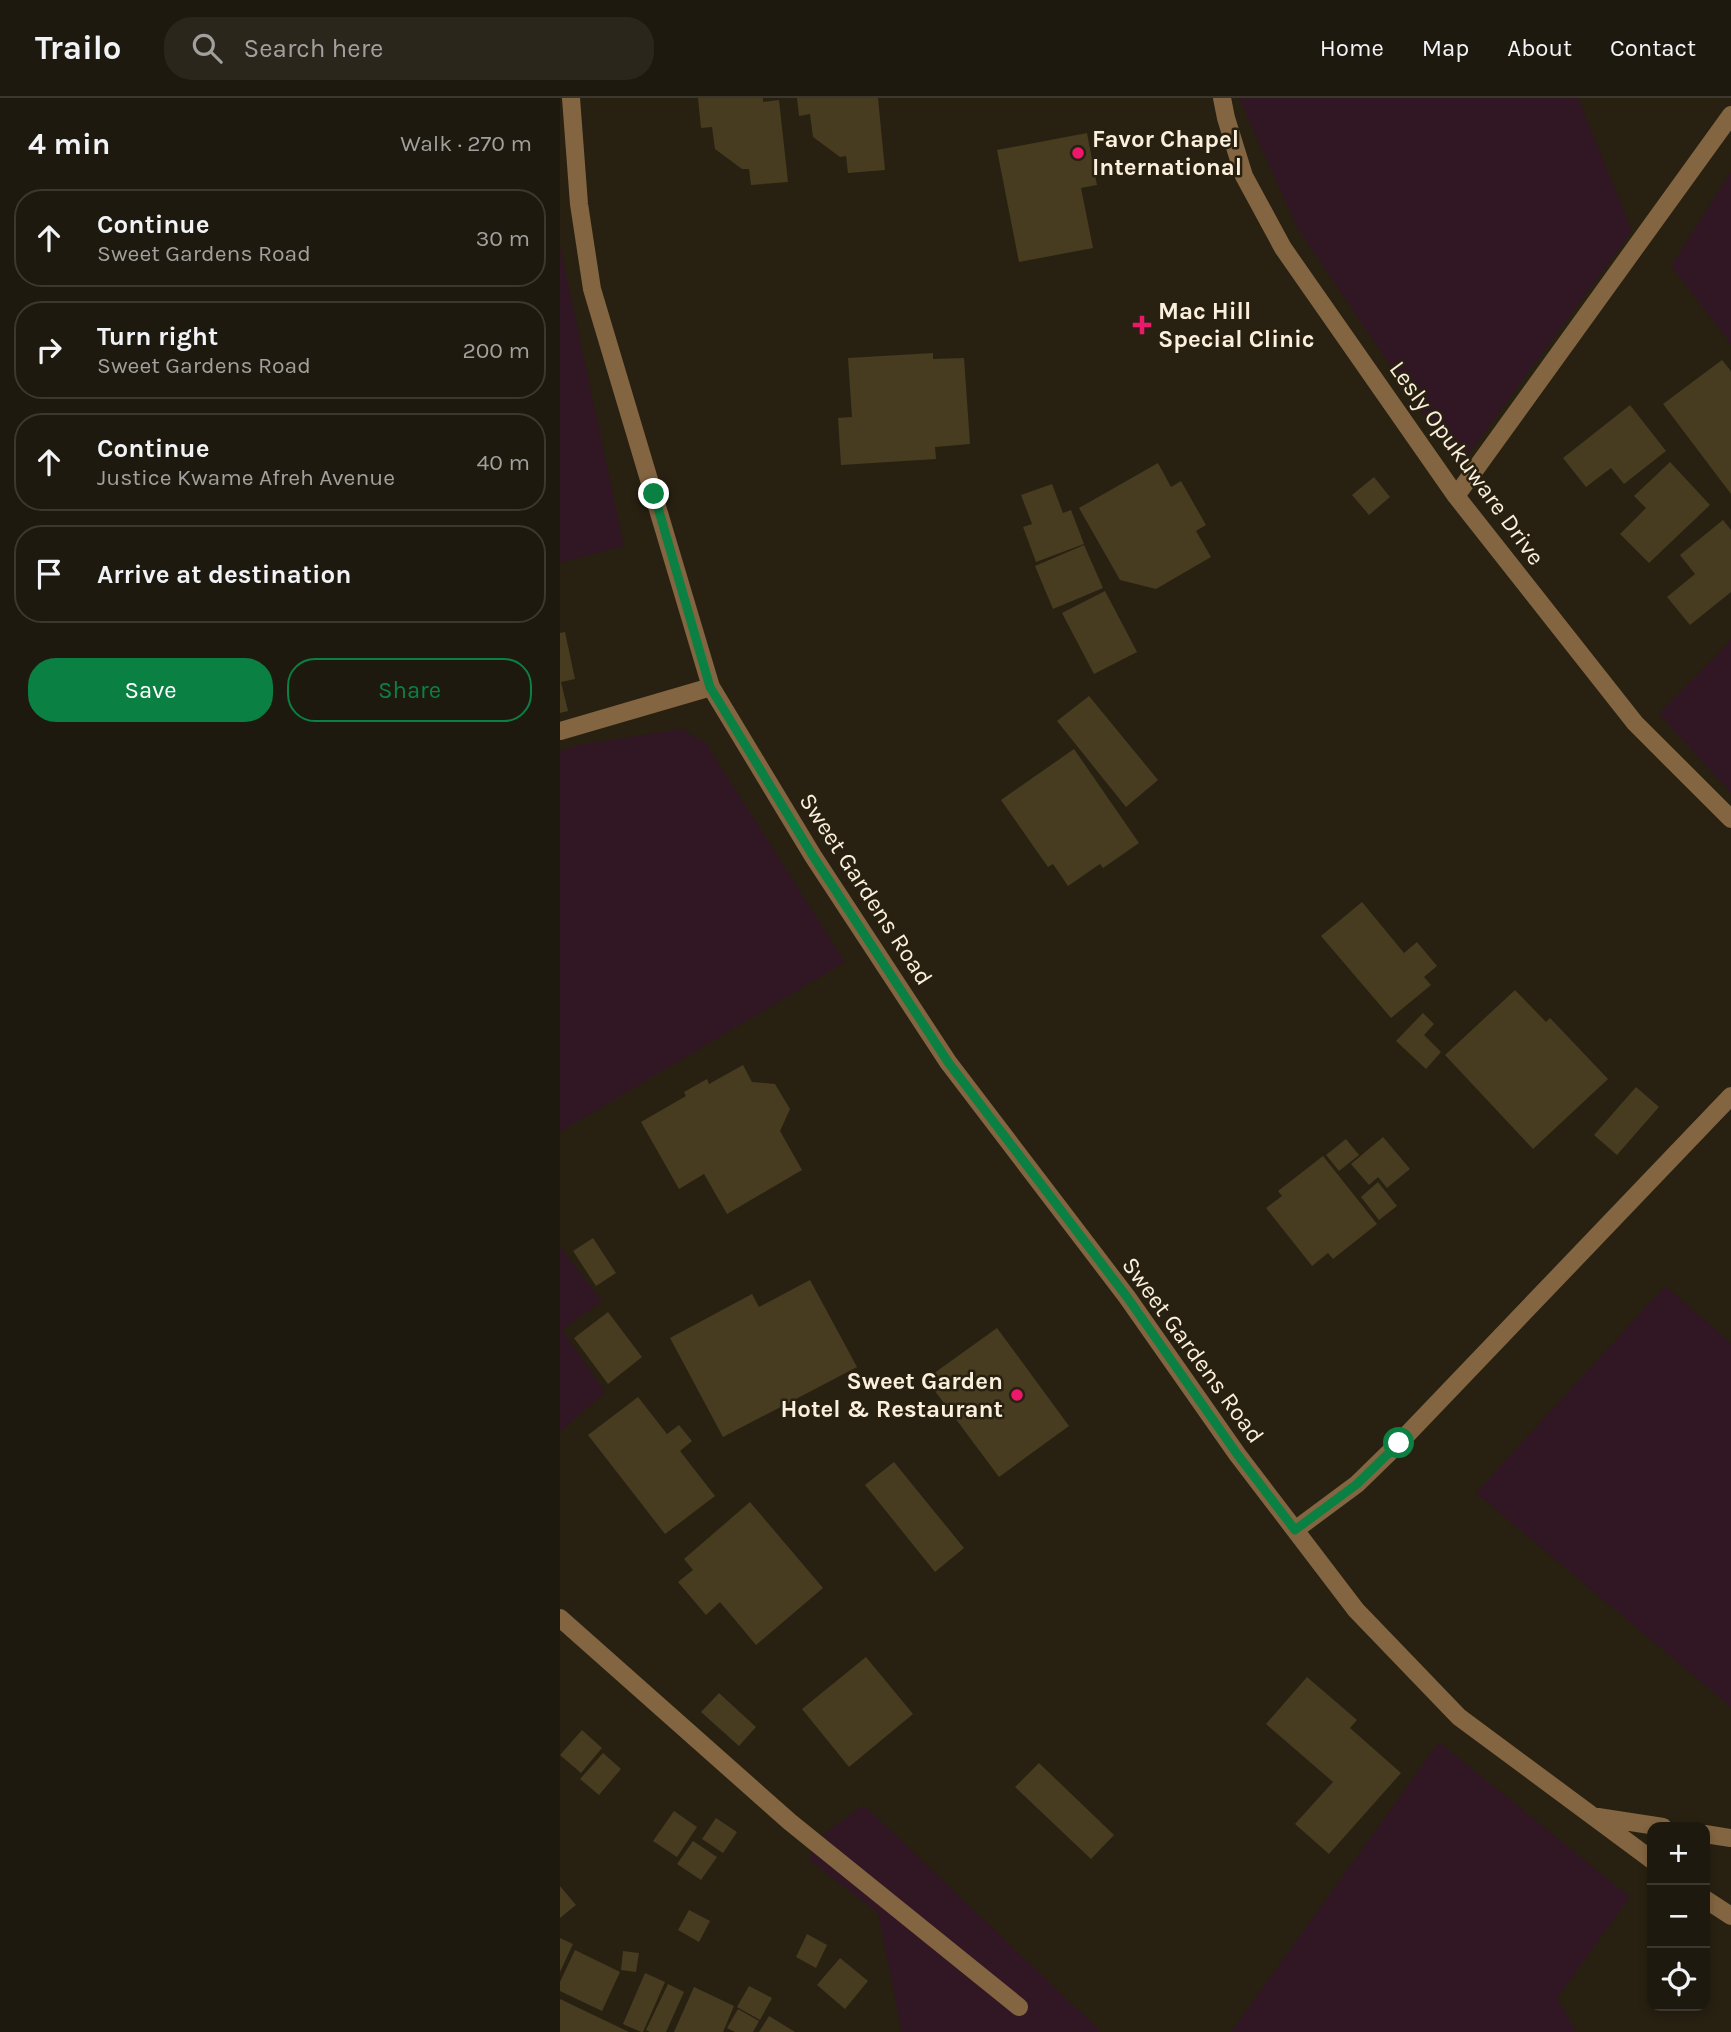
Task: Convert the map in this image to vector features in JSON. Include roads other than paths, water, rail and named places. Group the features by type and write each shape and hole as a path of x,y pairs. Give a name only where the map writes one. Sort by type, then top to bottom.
{"street":[{"name":"Sweet Gardens Road","path":"571,98 579,204 592,289 710,687 813,856 948,1062 1127,1297 1237,1454 1356,1610 1459,1717 1647,1856"},
{"name":"Lesly Opukuware Drive","path":"1222,98 1244,176 1283,248 1456,496 1635,723 1731,819"},
{"path":"1456,496 1731,115"},
{"path":"560,731 710,687"},
{"path":"1295,1530 1357,1484 1399,1443 1731,1096"},
{"path":"560,1618 790,1822 1018,2007"},
{"path":"1594,1817 1647,1825"},
{"path":"1710,1835 1731,1838"},
{"path":"1710,1902 1731,1916"}],"place":[{"name":"Favor Chapel International","path":"1078,153"},
{"name":"Mac Hill Special Clinic","path":"1142,325"},
{"name":"Sweet Garden Hotel & Restaurant","path":"1017,1395"}]}
